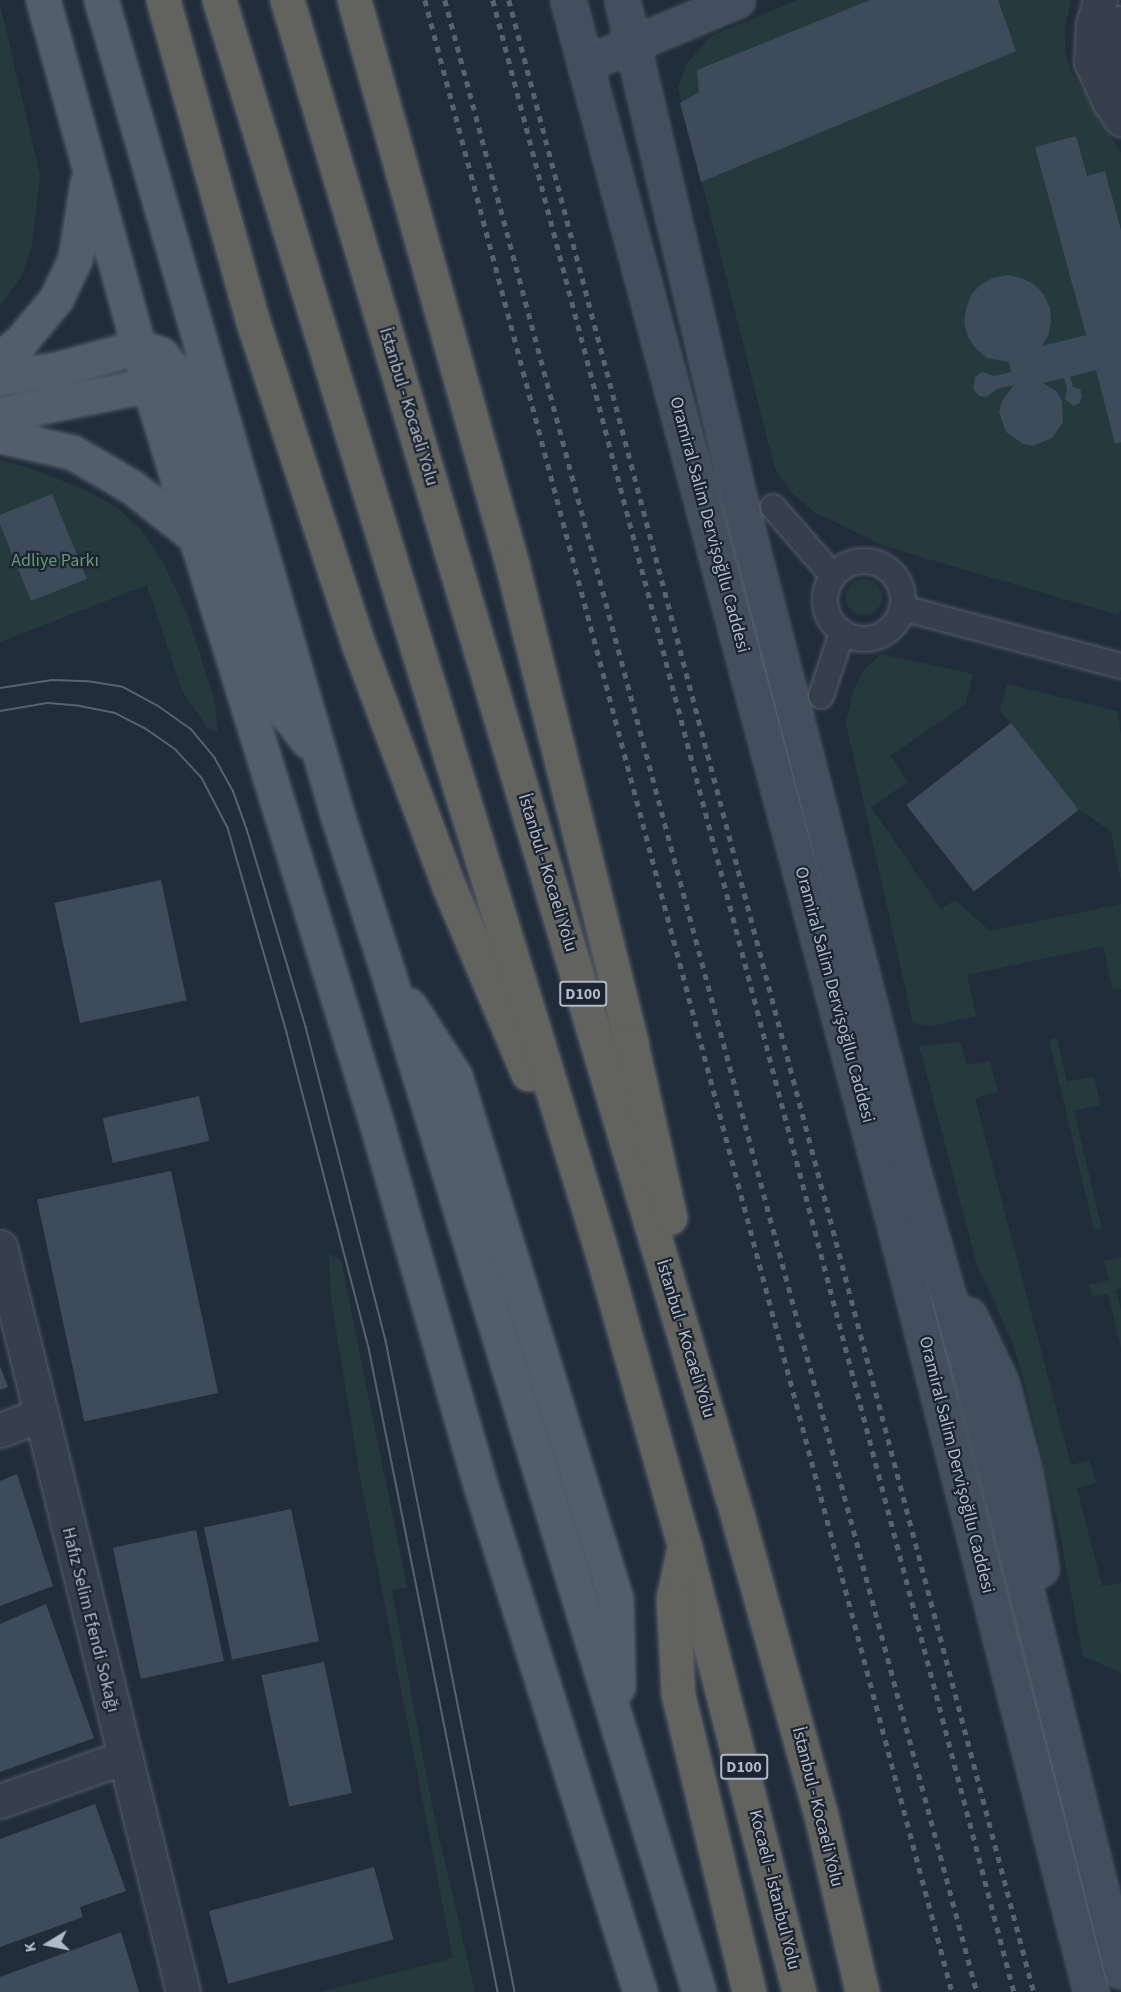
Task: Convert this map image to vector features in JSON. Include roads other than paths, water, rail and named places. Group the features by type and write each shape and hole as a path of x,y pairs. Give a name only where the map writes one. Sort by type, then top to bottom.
{"highway":[{"path":"163,0 252,319 359,646 449,887 600,1246"},
{"name":"D100","path":"219,0 600,1246 684,1544"},
{"name":"İstanbul - Kocaeli Yolu","path":"288,0 738,1518 820,1810 862,1992"},
{"path":"354,0 523,605 631,1043 738,1518"},
{"path":"684,1544 673,1599 678,1694 749,1992"},
{"name":"Kocaeli - İstanbul Yolu","path":"684,1544 799,1992"}],"main road":[{"path":"43,0 138,347 164,382 190,403 276,693 284,711 321,759"},
{"path":"101,0 321,759 497,1336 619,1724 644,1818 699,1992"},
{"path":"571,10 621,0"},
{"name":"Oramiral Salim Dervişoğllu Caddesi","path":"621,0 739,498 1046,1664 1121,1971"},
{"path":"585,64 737,0"},
{"name":"Oramiral Salim Dervişoğllu Caddesi","path":"571,10 896,1230 1091,1992"},
{"path":"0,358 21,340 56,299 75,259 89,172"},
{"path":"0,416 164,382 189,374 197,361 196,332"},
{"path":"0,378 57,369 138,347"},
{"path":"164,382 195,537 377,1125 480,1484 640,1992"},
{"path":"0,436 72,452 132,487 195,537"}],"street":[{"path":"1100,0 1093,25 1091,62 1109,101 1121,119"},
{"path":"1121,23 1116,39 1118,69 1121,75"},
{"path":"773,507 833,576"},
{"path":"868,561 891,572 902,596 902,608 897,620 878,636 853,638 842,633 827,613 827,587 833,576 843,567 855,562 868,561"},
{"path":"902,608 1121,666"},
{"path":"821,696 842,633"},
{"name":"Hafız Selim Efendi Sokağı","path":"0,1247 183,1992"},
{"path":"0,1430 40,1414"},
{"path":"0,1801 124,1757"}],"tram line":[{"path":"0,688 53,680 87,681 123,687 157,705 191,729 215,758 233,790 247,829 306,1027 386,1341 515,1992"},
{"path":"0,711 48,703 80,706 115,713 145,728 176,750 202,778 228,828 287,1033 369,1348 498,1992"}],"railway":[{"path":"425,0 952,1992"},
{"path":"445,0 977,1992"},
{"path":"493,0 1014,1992"},
{"path":"509,0 1034,1992"}],"park label":[{"name":"Adliye Parkı","path":"55,561"}]}
